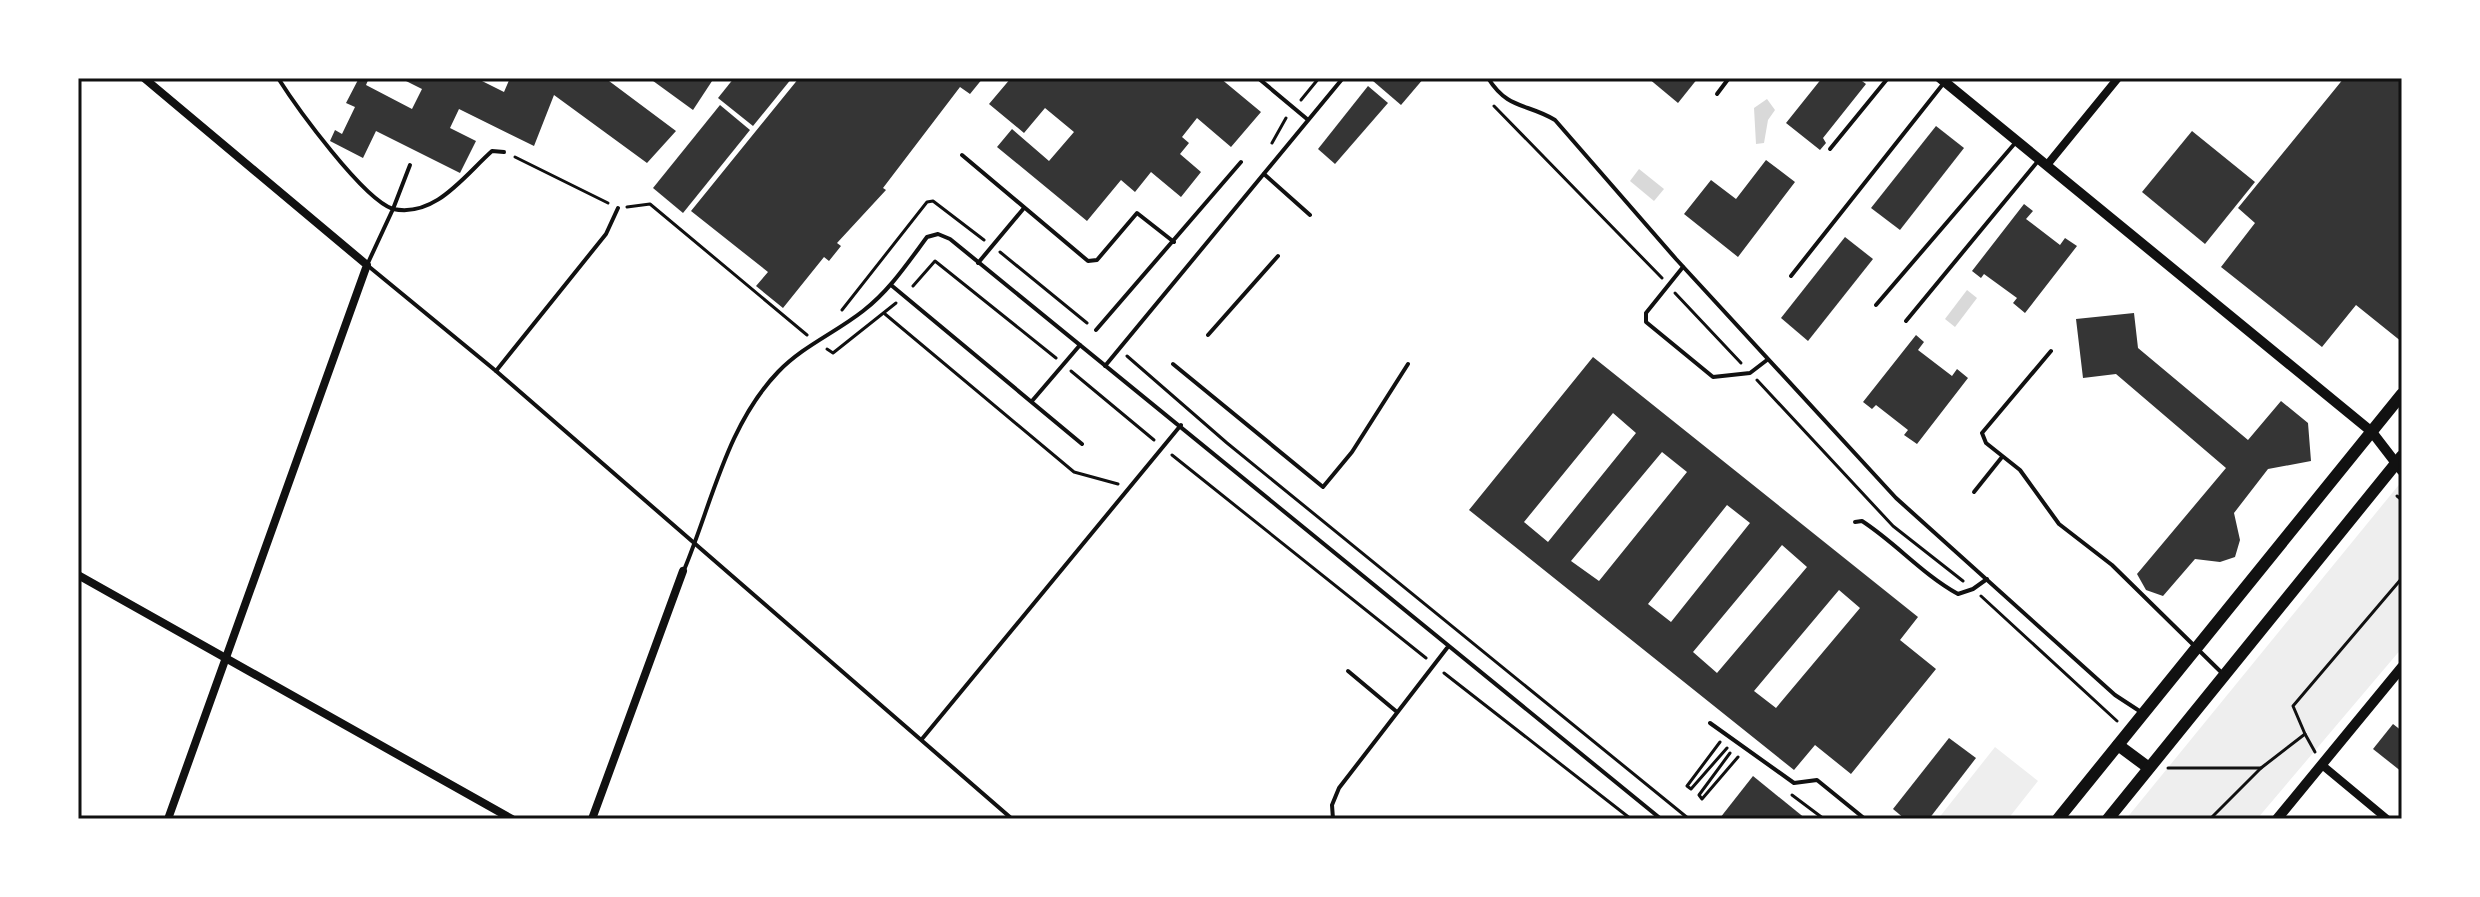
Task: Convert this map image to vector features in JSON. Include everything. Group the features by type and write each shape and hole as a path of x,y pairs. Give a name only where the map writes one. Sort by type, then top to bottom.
{"main road":[{"path":"2058,819 2402,394"},
{"path":"2108,819 2400,463"},
{"path":"2118,745 2149,768"}],"street":[{"path":"144,78 367,265 168,819"},
{"path":"2044,162 2118,78"},
{"path":"1942,80 2372,432 2400,463"},
{"path":"592,819 683,571"},
{"path":"78,575 512,819"},
{"path":"2277,819 2402,667"},
{"path":"2322,765 2387,819"}],"lane":[{"path":"278,78 323,141 377,201 393,209 412,212 430,207 492,151 504,152"},
{"path":"1258,78 1307,119"},
{"path":"1105,366 1343,78"},
{"path":"1488,78 1498,94 1514,105 1541,111 1555,120 1683,267 1896,498 2115,695 2143,714"},
{"path":"1717,94 1729,78"},
{"path":"1830,149 1888,78"},
{"path":"1791,276 1942,80"},
{"path":"1876,305 2017,140"},
{"path":"962,155 1088,261 1097,260 1137,213 1174,242"},
{"path":"1096,330 1241,162"},
{"path":"1906,321 2044,162"},
{"path":"410,165 367,265 496,371 1011,818"},
{"path":"1264,174 1310,215"},
{"path":"496,371 606,234 618,208"},
{"path":"978,263 1024,208"},
{"path":"683,571 743,418 778,372 816,341 873,304 927,237 938,234 950,239 1181,425 1447,648 1661,819"},
{"path":"1208,335 1278,256"},
{"path":"1683,267 1646,313 1646,322 1713,377 1750,373 1768,359"},
{"path":"891,285 1082,444"},
{"path":"1032,401 1080,345"},
{"path":"2051,351 1982,433 1986,443 2020,470 2059,524 2123,576 2195,650 2225,675"},
{"path":"1173,364 1323,487 1352,452 1408,364"},
{"path":"922,739 1181,425"},
{"path":"1974,492 2002,457"},
{"path":"1855,522 1862,521 1875,529 1933,580 1958,594 1973,589 1987,579"},
{"path":"1333,819 1332,805 1339,788 1447,648"},
{"path":"1348,671 1397,712"},
{"path":"1712,724 1794,783 1817,780 1865,819"}],"path":[{"path":"1487,99 1669,286 1893,526 1973,589 2129,731"},
{"path":"504,152 618,208 650,204 816,341"},
{"path":"838,315 927,202 933,201 1096,330"},
{"path":"935,261 1162,447 1631,819"},
{"path":"873,304 1074,472 1129,488"},
{"path":"806,334 820,328"},
{"path":"1119,349 1227,443 1689,819"},
{"path":"2397,496 2402,500"},
{"path":"2210,819 2261,768 2305,734 2293,706 2402,578"},
{"path":"1712,724 1709,733 1720,742 1687,786 1691,789 1727,748 1731,752 1699,795 1702,799 1740,755"},
{"path":"2149,768 2261,768"},
{"path":"1788,792 1824,819"}],"shaded area":[{"path":"1767,99 1775,110 1768,120 1764,143 1756,144 1754,108"},
{"path":"1639,169 1664,189 1654,201 1630,181"},
{"path":"1967,290 1977,298 1955,327 1945,319"},
{"path":"2402,481 2402,648 2257,819 2126,819"},
{"path":"1995,747 2038,781 2008,819 1938,819"}],"building":[{"path":"359,78 369,78 366,85 412,109 422,89 400,78 476,78 504,92 510,78 605,78 676,131 647,163 554,95 534,146 459,109 450,128 476,141 460,173 376,131 363,158 330,141 335,130 342,134 355,107 346,103"},
{"path":"649,78 714,78 693,110"},
{"path":"734,78 792,78 753,126 718,98"},
{"path":"799,78 983,78 970,94 960,87 883,188 886,190 837,243 841,246 829,261 824,257 783,308 756,286 768,272 691,211"},
{"path":"1011,78 1220,78 1261,112 1231,147 1197,118 1182,137 1189,143 1180,154 1201,172 1181,197 1151,172 1135,192 1121,180 1087,221 997,147 1012,129 1049,161 1074,132 1045,108 1024,133 989,104"},
{"path":"1376,78 1424,78 1401,105 1373,81"},
{"path":"1648,78 1698,78 1678,103"},
{"path":"1822,78 1858,78 1866,84 1823,138 1826,143 1820,150 1786,123"},
{"path":"2344,78 2402,78 2402,342 2356,305 2322,347 2221,267 2255,223 2238,208"},
{"path":"1368,86 1388,103 1335,164 1318,149"},
{"path":"720,105 750,130 683,213 653,188"},
{"path":"1936,126 1964,148 1900,230 1871,208"},
{"path":"2192,131 2255,182 2205,244 2142,192"},
{"path":"1766,160 1795,182 1738,257 1684,214 1711,180 1736,199"},
{"path":"2024,204 2033,211 2026,219 2060,245 2065,238 2077,246 2025,313 2013,303 2017,298 1984,274 1981,278 1972,271"},
{"path":"1845,237 1873,259 1808,341 1781,318"},
{"path":"2134,313 2138,348 2248,440 2281,401 2308,423 2311,461 2268,469 2234,513 2240,540 2235,557 2220,562 2195,559 2163,596 2146,590 2137,574 2226,468 2116,374 2083,378 2076,319"},
{"path":"1916,335 1924,342 1918,350 1952,376 1957,369 1968,378 1917,444 1904,435 1908,430 1876,405 1872,409 1863,402"},
{"path":"1593,357 1918,617 1900,640 1936,669 1851,774 1815,745 1794,770 1469,510","holes":["1613,413 1636,433 1548,542 1524,522","1662,452 1687,472 1599,581 1571,561","1727,505 1750,523 1671,622 1648,604","1782,545 1807,567 1717,673 1693,652","1839,590 1860,608 1776,708 1754,691"]},
{"path":"2393,724 2402,731 2402,772 2373,749"},
{"path":"1949,738 1976,758 1929,819 1905,819 1893,809"},
{"path":"1753,776 1806,819 1720,818"}]}
